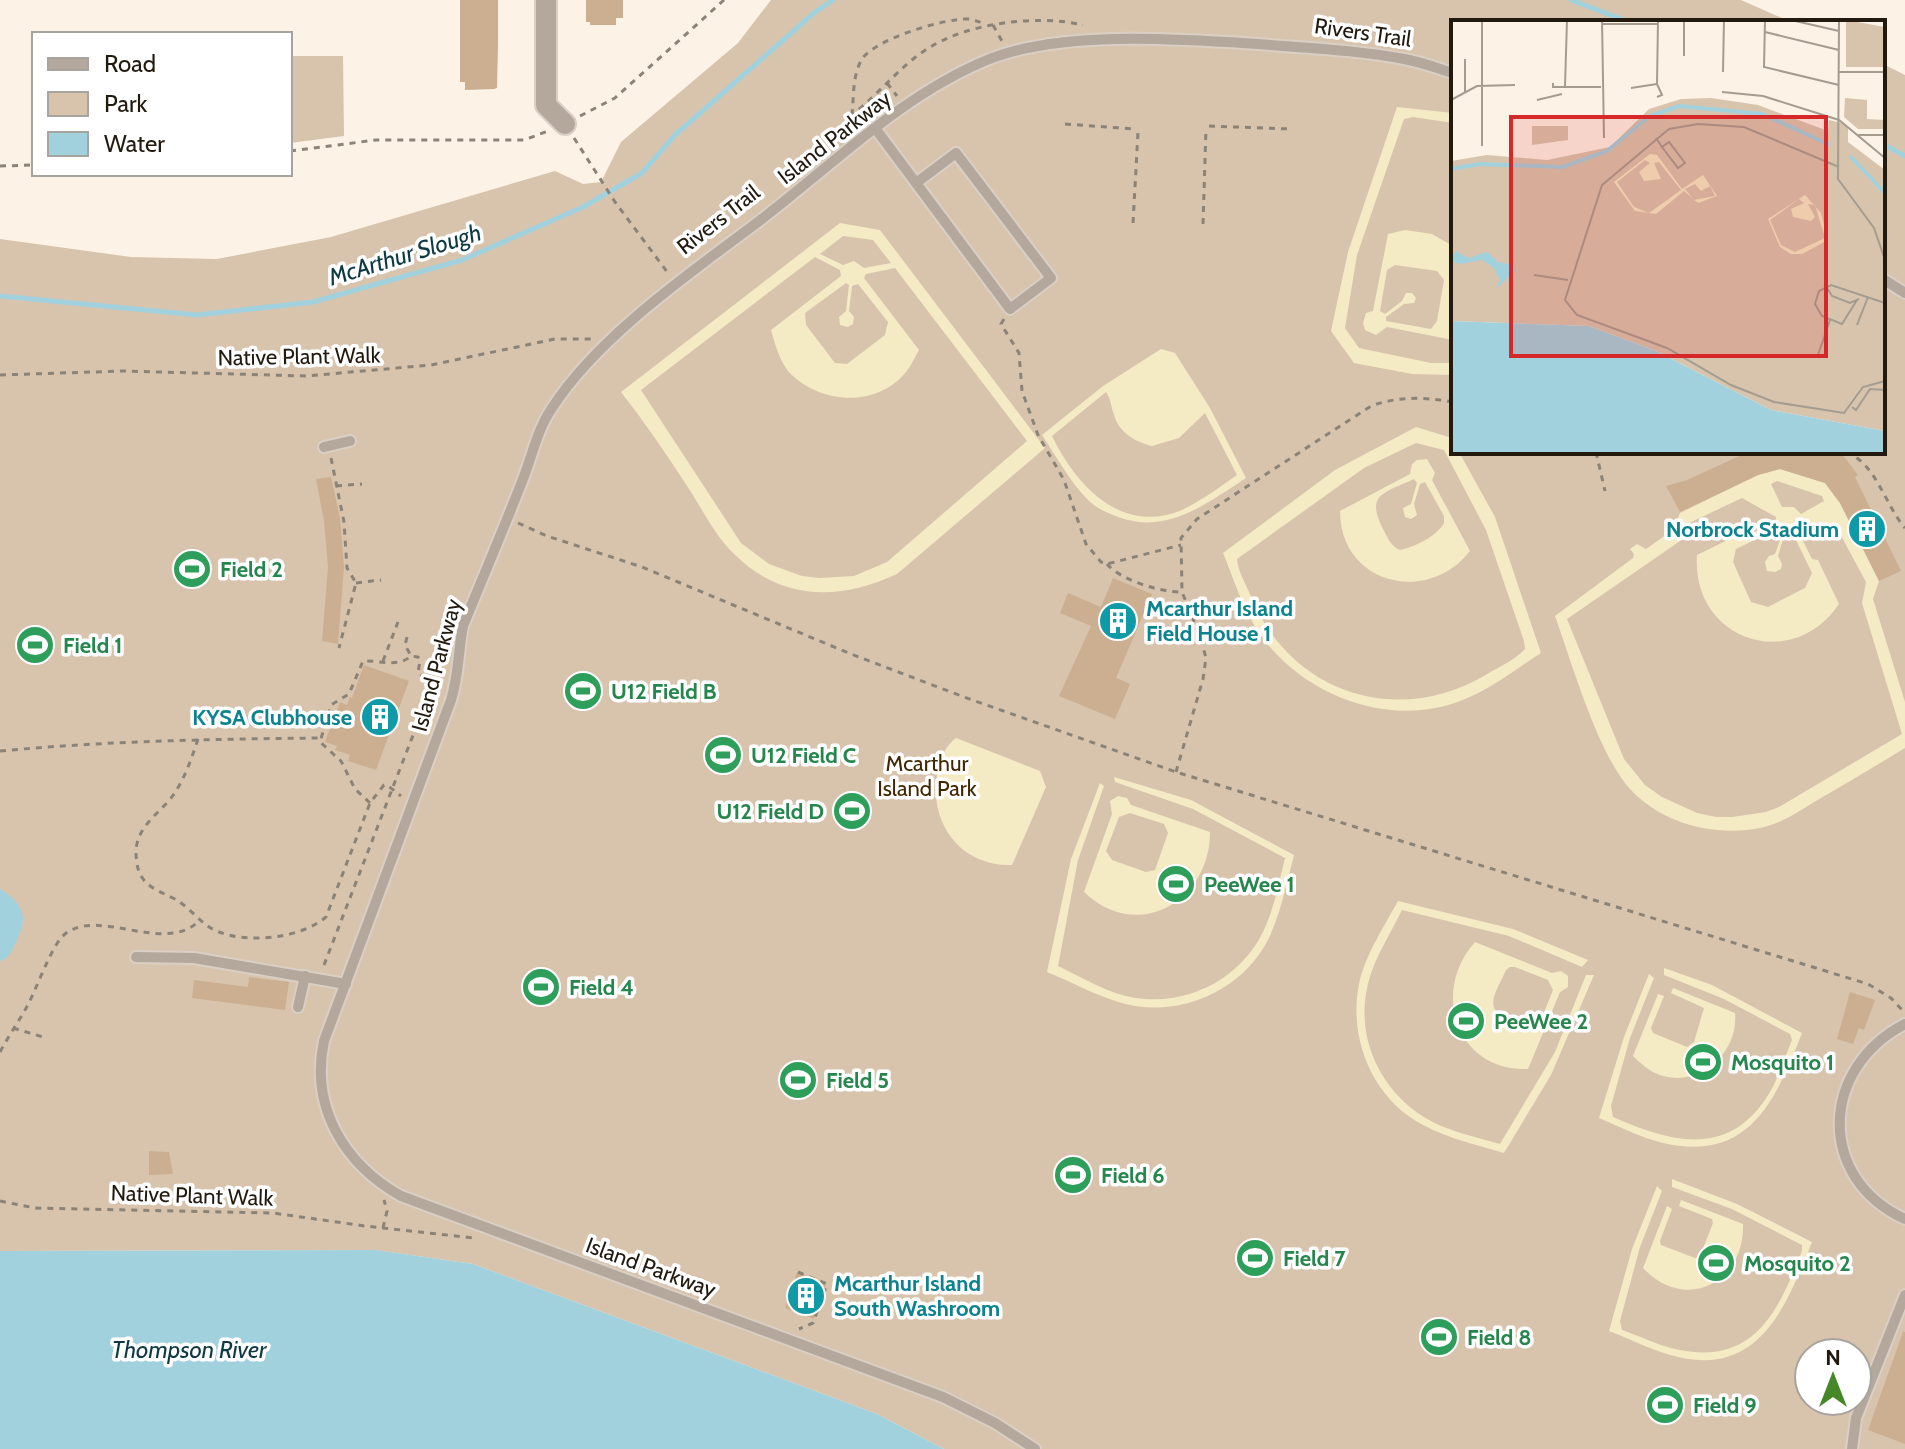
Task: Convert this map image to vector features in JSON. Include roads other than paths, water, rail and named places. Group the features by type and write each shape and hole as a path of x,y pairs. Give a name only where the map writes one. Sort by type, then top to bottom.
{"street":[{"path":"546,0 546,105 565,124"}],"lane":[{"name":"Island Parkway","path":"1035,1449 995,1423 943,1397 414,1203 384,1187 344,1147 326,1107 321,1079 322,1050 457,679 457,652 463,626 550,410 606,344 678,282 768,215 875,128 935,86 987,60 1063,43 1131,39 1351,51 1407,60 1451,72"},
{"path":"875,128 916,183 1010,309 1051,278 956,153 916,183"},
{"path":"1885,280 1905,293"},
{"path":"326,446 350,441"},
{"path":"136,957 194,958 346,984"},
{"path":"298,1007 305,976"},
{"path":"1905,1024 1875,1042 1857,1063 1845,1089 1840,1130 1846,1158 1859,1183 1880,1205 1905,1219"},
{"path":"1852,1449 1856,1418 1905,1295"}],"water":[{"path":"0,889 16,902 23,922 10,953 0,961"},
{"name":"Thompson River","path":"376,1250 473,1264 877,1414 944,1449 0,1449 0,1251"}],"waterway":[{"name":"McArthur Slough","path":"0,296 197,315 313,302 462,260 583,207 642,173 675,135 815,12 833,0"},
{"name":"McArthur Slough","path":"1571,0 1624,20"},
{"name":"McArthur Slough","path":"1885,145 1905,156"}],"place":[{"name":"Norbrock Stadium","path":"1867,529"},
{"name":"Field 2","path":"192,569"},
{"name":"Mcarthur Island Field House 1","path":"1118,621"},
{"name":"Field 1","path":"35,645"},
{"name":"U12 Field B","path":"583,691"},
{"name":"KYSA Clubhouse","path":"380,717"},
{"name":"U12 Field C","path":"723,755"},
{"name":"U12 Field D","path":"852,811"},
{"name":"PeeWee 1","path":"1176,884"},
{"name":"Field 4","path":"541,987"},
{"name":"PeeWee 2","path":"1466,1021"},
{"name":"Mosquito 1","path":"1703,1062"},
{"name":"Field 5","path":"798,1080"},
{"name":"Field 6","path":"1073,1175"},
{"name":"Field 7","path":"1255,1258"},
{"name":"Mosquito 2","path":"1716,1263"},
{"name":"Mcarthur Island South Washroom","path":"806,1296"},
{"name":"Field 8","path":"1439,1337"},
{"name":"Field 9","path":"1665,1405"}],"park label":[{"name":"Mcarthur Island Park","path":"927,776"}]}
